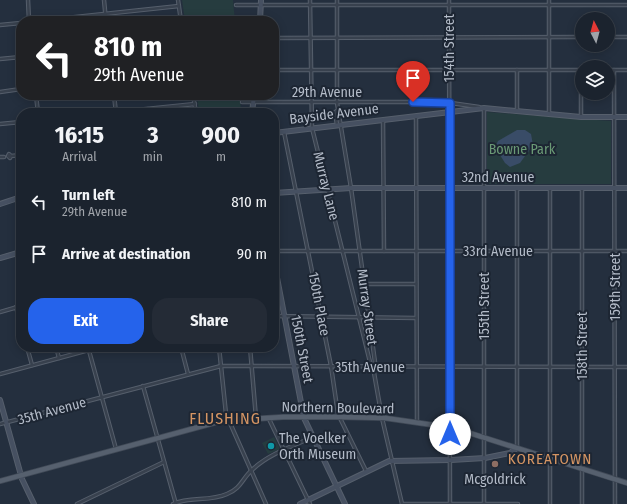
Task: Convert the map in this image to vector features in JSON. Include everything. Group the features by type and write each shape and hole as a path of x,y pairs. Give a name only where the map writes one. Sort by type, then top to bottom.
{"main road":[{"name":"Northern Boulevard","path":"0,480 221,421 304,417 382,418 450,428 627,484"}],"street":[{"path":"28,0 29,16"},
{"path":"104,0 105,14"},
{"path":"178,0 180,16"},
{"name":"Murray Lane","path":"310,0 312,128 370,362 373,367"},
{"name":"Murray Street","path":"337,0 338,109 336,112 351,188 375,362 373,367 382,418 402,504"},
{"name":"154th Street","path":"449,0 450,504"},
{"path":"549,0 549,114"},
{"path":"260,16 261,2"},
{"path":"236,5 261,2 310,5 627,5"},
{"path":"86,16 179,6"},
{"path":"0,25 16,23"},
{"path":"279,38 575,37"},
{"path":"615,37 627,37"},
{"path":"0,59 16,57"},
{"path":"279,70 575,70"},
{"path":"517,70 517,111 581,117 627,117"},
{"path":"615,70 627,70"},
{"path":"0,92 16,90"},
{"path":"194,100 195,108"},
{"path":"581,100 581,117"},
{"name":"159th Street","path":"614,100 615,504"},
{"name":"29th Avenue","path":"242,102 450,103 484,108"},
{"path":"253,108 254,103"},
{"path":"157,108 195,104"},
{"name":"Bayside Avenue","path":"279,132 339,124 484,108 517,111"},
{"name":"155th Street","path":"484,108 484,504"},
{"path":"416,115 417,423"},
{"path":"383,119 384,251"},
{"path":"0,124 16,122"},
{"name":"150th Place","path":"284,132 322,317 340,418 367,472"},
{"path":"11,156 16,156"},
{"name":"32nd Avenue","path":"279,193 351,188 627,188"},
{"path":"300,504 309,502 337,486 392,461 485,458 510,453 517,448 517,188"},
{"path":"550,188 550,504"},
{"name":"158th Street","path":"582,188 582,504"},
{"path":"0,204 16,199"},
{"name":"33rd Avenue","path":"279,251 627,251"},
{"path":"0,258 16,253"},
{"path":"364,284 416,284"},
{"name":"150th Street","path":"279,289 304,417 345,504"},
{"path":"0,312 16,307"},
{"path":"279,316 416,318"},
{"path":"28,352 32,365"},
{"path":"57,352 59,358"},
{"path":"0,374 77,352"},
{"path":"90,352 116,450"},
{"path":"182,352 188,374"},
{"path":"220,352 226,414 252,469 266,504"},
{"path":"251,352 256,419"},
{"name":"35th Avenue","path":"0,424 221,366 627,367"},
{"path":"143,386 175,504 182,500 214,498 226,494 241,485 252,469 270,457 313,437"},
{"path":"0,400 21,475 34,504"},
{"path":"269,418 309,502"},
{"path":"77,504 164,462"},
{"path":"402,504 518,504"}],"green space":[{"path":"182,0 233,0 235,16 184,16"},
{"path":"198,100 240,100 241,108 198,108"},
{"name":"Bowne Park","path":"487,112 611,121 611,184 489,184 487,182"},
{"name":"The Voelker Orth Museum","path":"274,437 280,449 268,454 262,443"}],"water":[{"path":"517,130 525,130 531,134 533,145 520,163 510,167 505,163 495,147 498,141"}],"place":[{"name":"The Voelker Orth Museum","path":"271,446"},
{"name":"Mcgoldrick","path":"495,464"}],"district":[{"name":"FLUSHING","path":"225,418"},
{"name":"KOREATOWN","path":"550,459"}],"route":[{"path":"413,102 450,103 450,434"}]}
